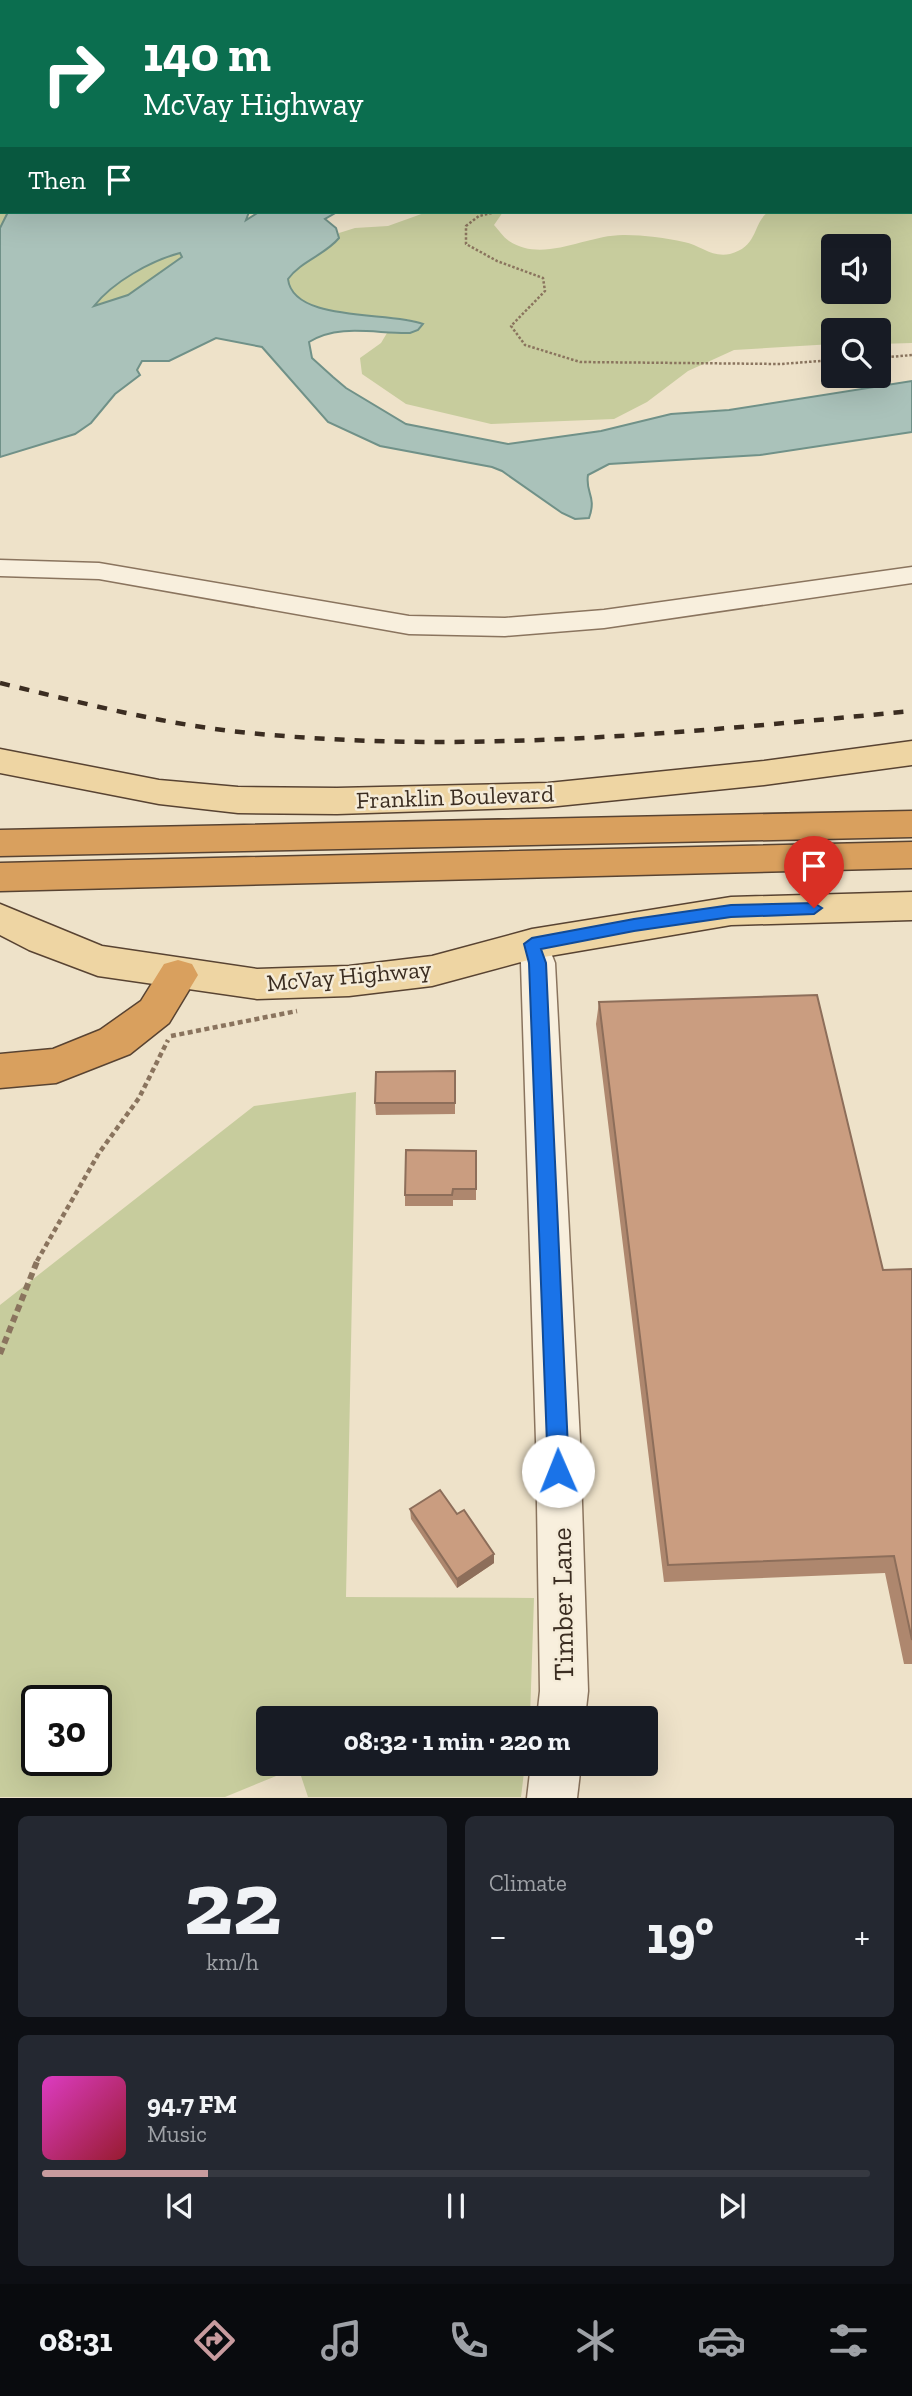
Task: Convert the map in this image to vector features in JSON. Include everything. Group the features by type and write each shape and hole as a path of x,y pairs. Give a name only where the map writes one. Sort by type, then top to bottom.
{"highway":[{"path":"0,843 912,824"},
{"path":"0,877 912,855"},
{"path":"0,1071 56,1066 115,1042 155,1012 178,975"}],"main road":[{"name":"Franklin Boulevard","path":"0,761 159,792 238,800 337,801 548,795 764,773 912,753"},
{"name":"McVay Highway","path":"0,918 44,940 98,961 178,975 257,984 349,981 432,971 532,944 731,911 912,906"}],"street":[{"path":"0,568 99,571 409,625 505,627 604,619 912,575"},
{"name":"Timber Lane","path":"532,944 538,963 558,1441 562,1706"},
{"path":"552,1797 555,1776"}],"path":[{"path":"488,214 479,216 466,226 466,244 497,261 543,278 545,291 511,326 526,345 580,362 781,364 821,361"},
{"path":"891,357 912,355"},
{"path":"115,1042 208,1031 299,1011"},
{"path":"0,1354 41,1251 99,1153 139,1098 169,1036"}],"green space":[{"path":"0,214 7,214 0,228"},
{"path":"421,214 502,214 494,225 503,235 522,247 537,250 611,236 632,235 684,242 724,255 746,246 766,214 912,214 912,343 891,344 891,318 821,318 821,345 734,350 688,371 647,402 614,419 491,424 406,404 362,374 360,358 381,343 387,333 411,332 422,323 324,310 307,303 294,293 288,279 299,267 332,244 339,233 355,228 388,226"},
{"path":"180,253 182,257 128,295 93,306 133,274"},
{"path":"356,1092 346,1597 534,1598 530,1706 256,1706 256,1776 276,1776 225,1797 0,1797 0,1305 254,1106"},
{"path":"301,1776 524,1776 521,1797 308,1797"}],"water":[{"path":"7,214 248,214 246,220 256,214 334,214 325,219 336,228 339,238 299,267 288,279 294,293 307,303 324,309 423,324 410,333 345,331 321,336 309,342 312,358 346,388 406,424 508,444 601,431 671,414 729,410 868,388 891,388 891,384 912,381 912,432 760,455 609,464 588,475 592,505 589,518 575,519 492,467 380,446 328,422 262,347 216,338 169,361 142,361 137,370 140,375 115,394 91,423 75,434 0,457 0,228","holes":["180,253 182,257 128,295 94,306 122,281 145,267"]}],"building":[{"path":"817,995 883,1270 912,1269 912,1640 894,1556 668,1565 599,1002"},
{"path":"455,1071 455,1103 375,1103 376,1072"},
{"path":"406,1150 476,1151 476,1189 453,1189 452,1195 405,1195"},
{"path":"440,1490 457,1514 464,1510 494,1554 457,1579 410,1509"}],"railway":[{"path":"0,683 187,725 250,733 415,742 664,733 912,711"}],"route":[{"path":"558,1471 538,963 532,944 731,911 814,908"}]}
